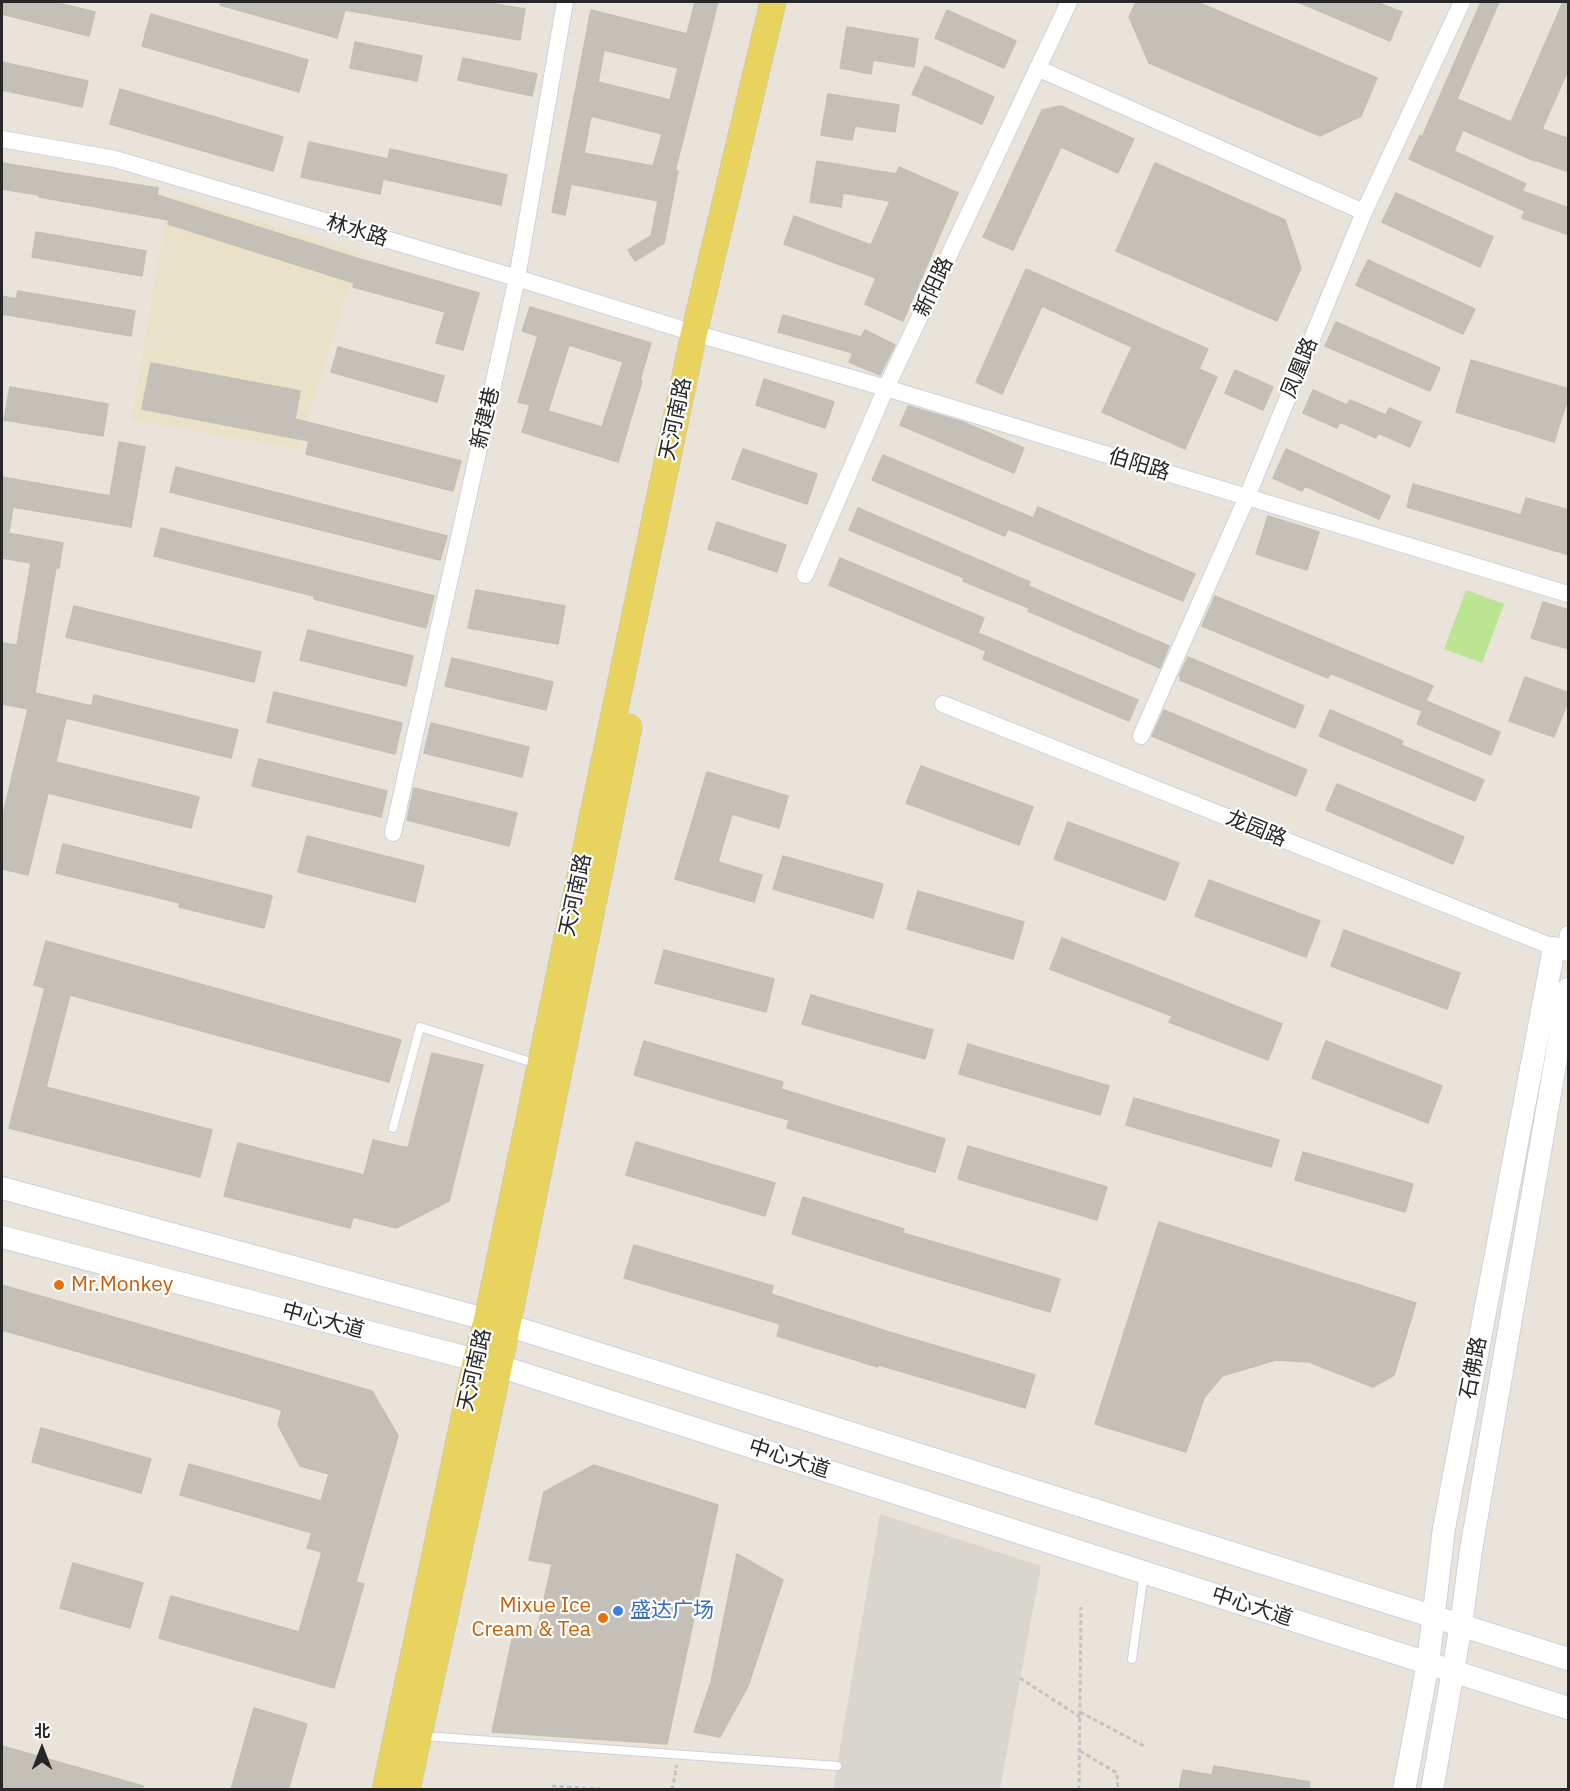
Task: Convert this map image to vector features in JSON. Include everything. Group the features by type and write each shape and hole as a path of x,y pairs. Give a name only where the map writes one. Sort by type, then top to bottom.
{"main road":[{"name":"天河南路","path":"497,1322 540,1065 773,2"},
{"name":"天河南路","path":"385,1790 488,1364 701,335 789,2"},
{"name":"石佛路","path":"1404,1790 1428,1663 1444,1528 1564,947"},
{"name":"石佛路","path":"1431,1790 1569,989"},
{"name":"中心大道","path":"2,1188 497,1322 1569,1659"},
{"name":"中心大道","path":"2,1237 488,1364 1569,1708"},
{"name":"天河南路","path":"407,1790 488,1364"}],"street":[{"name":"新建巷","path":"393,832 518,278 566,2"},
{"name":"新阳路","path":"805,575 886,388 1069,2"},
{"name":"凤凰路","path":"1141,736 1247,497 1364,212 1462,2"},
{"path":"1037,68 1364,212"},
{"name":"林水路","path":"2,139 115,159 518,278 701,335"},
{"name":"伯阳路","path":"701,335 886,388 1569,594"},
{"name":"龙园路","path":"943,704 1564,947"}],"lane":[{"path":"393,1128 420,1027 540,1065"},
{"path":"1132,1659 1144,1573"},
{"path":"419,1736 837,1766"}],"path":[{"path":"1079,1790 1081,1606"},
{"path":"1020,1678 1080,1714 1144,1746"},
{"path":"1080,1751 1118,1773 1118,1790"},
{"path":"672,1790 678,1755"},
{"path":"552,1786 610,1790"}],"shaded area":[{"path":"170,194 360,253 298,449 131,420"},
{"path":"880,1514 1041,1566 1000,1789 833,1790"}],"green space":[{"path":"1466,590 1504,604 1482,663 1444,649"}],"building":[{"path":"2,2 54,2 95,12 89,36 2,14"},
{"path":"221,2 484,2 525,9 520,40 345,10 337,38 220,5"},
{"path":"695,2 718,2 675,171 678,171 664,243 635,261 628,250 651,236 658,201 571,184 565,215 552,212 591,10 687,34","holes":["604,50 678,68 670,100 598,82","591,116 662,134 653,166 584,153"]},
{"path":"1136,2 1197,2 1377,78 1361,116 1320,136 1149,63 1129,17"},
{"path":"1298,2 1376,2 1402,12 1390,41"},
{"path":"1481,2 1499,2 1457,99 1511,122 1563,2 1569,2 1569,68 1542,129 1569,139 1569,172 1535,161 1463,130 1454,151 1526,184 1522,191 1569,208 1569,235 1522,218 1525,211 1409,159 1420,135 1422,137"},
{"path":"947,10 1016,41 1004,68 935,38"},
{"path":"151,14 308,60 299,92 142,46"},
{"path":"847,27 918,39 914,67 873,60 871,74 840,68"},
{"path":"355,42 422,56 417,81 350,68"},
{"path":"463,58 537,74 532,96 458,80"},
{"path":"2,62 88,81 82,107 2,90"},
{"path":"925,66 994,97 982,124 912,94"},
{"path":"120,89 283,137 273,171 110,124"},
{"path":"828,94 899,105 895,132 855,126 852,140 821,135"},
{"path":"1061,106 1134,139 1118,173 1061,147 1013,250 983,237 1042,110"},
{"path":"309,142 388,159 390,149 507,175 501,205 383,179 380,194 301,177"},
{"path":"817,161 896,174 899,167 958,193 903,321 865,304 876,278 784,244 794,216 871,245 890,201 843,193 841,207 810,202"},
{"path":"2,163 158,188 157,195 353,257 479,293 463,350 436,343 445,312 353,287 354,283 168,224 169,220 2,189"},
{"path":"1155,163 1285,220 1301,268 1277,321 1116,251"},
{"path":"1396,193 1493,237 1480,267 1382,222"},
{"path":"36,232 146,251 142,276 32,257"},
{"path":"1368,260 1475,309 1463,334 1356,285"},
{"path":"1026,269 1208,349 1199,369 1217,377 1185,449 1102,412 1132,347 1042,306 1002,394 976,382"},
{"path":"18,291 135,311 131,336 2,314 2,296 16,299"},
{"path":"530,307 651,343 618,462 522,432 530,405 518,402 538,336 522,331","holes":["569,345 623,362 602,427 548,411"]},
{"path":"783,315 861,337 865,330 895,345 880,375 849,362 853,353 778,332"},
{"path":"1336,322 1440,368 1430,391 1325,346"},
{"path":"338,347 444,376 437,402 331,372"},
{"path":"1471,360 1569,389 1554,442 1456,412"},
{"path":"151,363 300,391 295,419 461,461 453,491 306,454 309,441 142,409"},
{"path":"1235,370 1273,387 1263,410 1225,393"},
{"path":"764,379 834,402 825,428 756,405"},
{"path":"10,387 108,404 103,436 4,420"},
{"path":"1313,390 1347,405 1350,400 1386,415 1389,408 1421,422 1410,447 1378,433 1376,438 1340,422 1337,428 1303,413"},
{"path":"908,406 963,422 1024,448 1014,473 900,425"},
{"path":"119,442 145,447 131,527 13,507 9,532 2,531 2,477 110,496"},
{"path":"743,449 817,474 807,504 732,479"},
{"path":"1286,449 1390,496 1379,519 1305,486 1302,491 1273,478"},
{"path":"883,455 1033,518 1038,507 1195,574 1183,601 1008,529 1005,536 872,480"},
{"path":"176,467 447,536 440,560 170,492"},
{"path":"1413,484 1521,515 1526,498 1569,510 1569,555 1407,507"},
{"path":"858,508 1030,582 1028,586 1169,646 1160,668 1028,611 1029,608 963,581 964,578 849,530"},
{"path":"1268,516 1319,532 1307,570 1256,554"},
{"path":"717,522 786,545 777,572 708,549"},
{"path":"161,528 434,596 426,628 314,599 314,596 154,556"},
{"path":"2,532 63,543 59,568 56,568 35,693 92,706 94,695 238,730 231,758 66,718 56,762 199,797 191,828 48,793 28,875 2,869 2,819 28,709 2,704 2,643 17,645 31,563 2,558"},
{"path":"840,558 984,618 978,633 1138,700 1129,721 983,659 986,651 829,585"},
{"path":"476,590 565,606 558,644 468,628"},
{"path":"1215,596 1433,686 1426,701 1500,732 1491,755 1417,724 1422,711 1330,673 1328,678 1202,626"},
{"path":"1543,602 1569,610 1569,649 1531,638"},
{"path":"74,606 261,652 254,682 66,637"},
{"path":"308,630 413,656 406,686 300,660"},
{"path":"1188,657 1304,706 1295,728 1180,680 1179,676"},
{"path":"452,658 553,682 546,710 445,686"},
{"path":"1525,677 1569,693 1569,699 1554,737 1509,721"},
{"path":"274,692 402,723 395,754 267,722"},
{"path":"1164,710 1307,770 1296,796 1152,736"},
{"path":"1330,710 1403,741 1401,745 1484,780 1475,801 1319,736"},
{"path":"431,723 529,747 522,777 424,753"},
{"path":"259,759 387,791 381,817 252,786"},
{"path":"921,766 1033,807 1019,845 906,803"},
{"path":"707,772 788,796 779,828 732,814 718,862 762,875 754,902 675,879"},
{"path":"1337,784 1464,837 1453,864 1326,810"},
{"path":"414,788 517,813 509,846 407,820"},
{"path":"1068,822 1179,863 1165,900 1054,859"},
{"path":"307,836 424,866 415,902 298,872"},
{"path":"63,844 272,896 264,928 179,907 180,903 56,873"},
{"path":"783,856 883,884 873,918 773,889"},
{"path":"1209,880 1320,921 1306,957 1195,916"},
{"path":"918,891 1024,922 1013,959 907,929"},
{"path":"1344,930 1460,973 1447,1009 1331,966"},
{"path":"1062,938 1282,1024 1268,1060 1169,1022 1172,1016 1050,969"},
{"path":"46,941 401,1040 389,1082 70,995 46,1087 212,1130 200,1177 9,1128 45,988 34,985"},
{"path":"664,950 774,979 766,1012 655,983"},
{"path":"811,995 933,1030 925,1059 802,1024"},
{"path":"644,1041 783,1082 781,1089 945,1139 935,1172 787,1128 789,1120 634,1075"},
{"path":"1326,1041 1442,1086 1428,1123 1312,1078"},
{"path":"968,1044 1109,1086 1100,1115 959,1074"},
{"path":"432,1053 483,1065 449,1201 396,1228 353,1217 350,1228 224,1196 238,1143 364,1175 373,1140 408,1148"},
{"path":"1134,1098 1279,1140 1271,1167 1126,1125"},
{"path":"636,1142 775,1183 765,1216 626,1175"},
{"path":"968,1146 1107,1187 1097,1220 958,1179"},
{"path":"1303,1152 1413,1184 1405,1212 1295,1180"},
{"path":"803,1197 904,1229 903,1233 1060,1279 1050,1312 792,1234"},
{"path":"1159,1222 1416,1303 1394,1375 1373,1387 1309,1362 1276,1360 1222,1376 1204,1398 1186,1452 1095,1424"},
{"path":"634,1245 773,1286 771,1294 1035,1375 1025,1408 777,1336 780,1324 624,1278"},
{"path":"2,1285 372,1391 398,1436 356,1582 364,1584 334,1688 159,1638 171,1596 299,1632 322,1552 307,1548 312,1533 180,1495 189,1464 321,1501 329,1474 300,1466 278,1425 282,1410 2,1330"},
{"path":"41,1428 151,1459 141,1493 32,1462"},
{"name":"盛达广场","path":"594,1465 718,1505 667,1744 492,1732 515,1626 537,1631 552,1564 529,1560 544,1492"},
{"path":"737,1554 783,1580 748,1686 720,1737 694,1732 711,1682"},
{"path":"73,1563 143,1583 130,1628 60,1608"},
{"path":"254,1708 307,1724 288,1790 231,1790"},
{"path":"2,1746 143,1786 142,1790 2,1790"},
{"path":"1214,1766 1310,1782 1309,1790 1179,1790 1183,1770 1212,1775"}],"place":[{"name":"Mr.Monkey","path":"59,1285"},
{"name":"盛达广场","path":"618,1611"},
{"name":"Mixue Ice Cream & Tea","path":"603,1618"}]}
